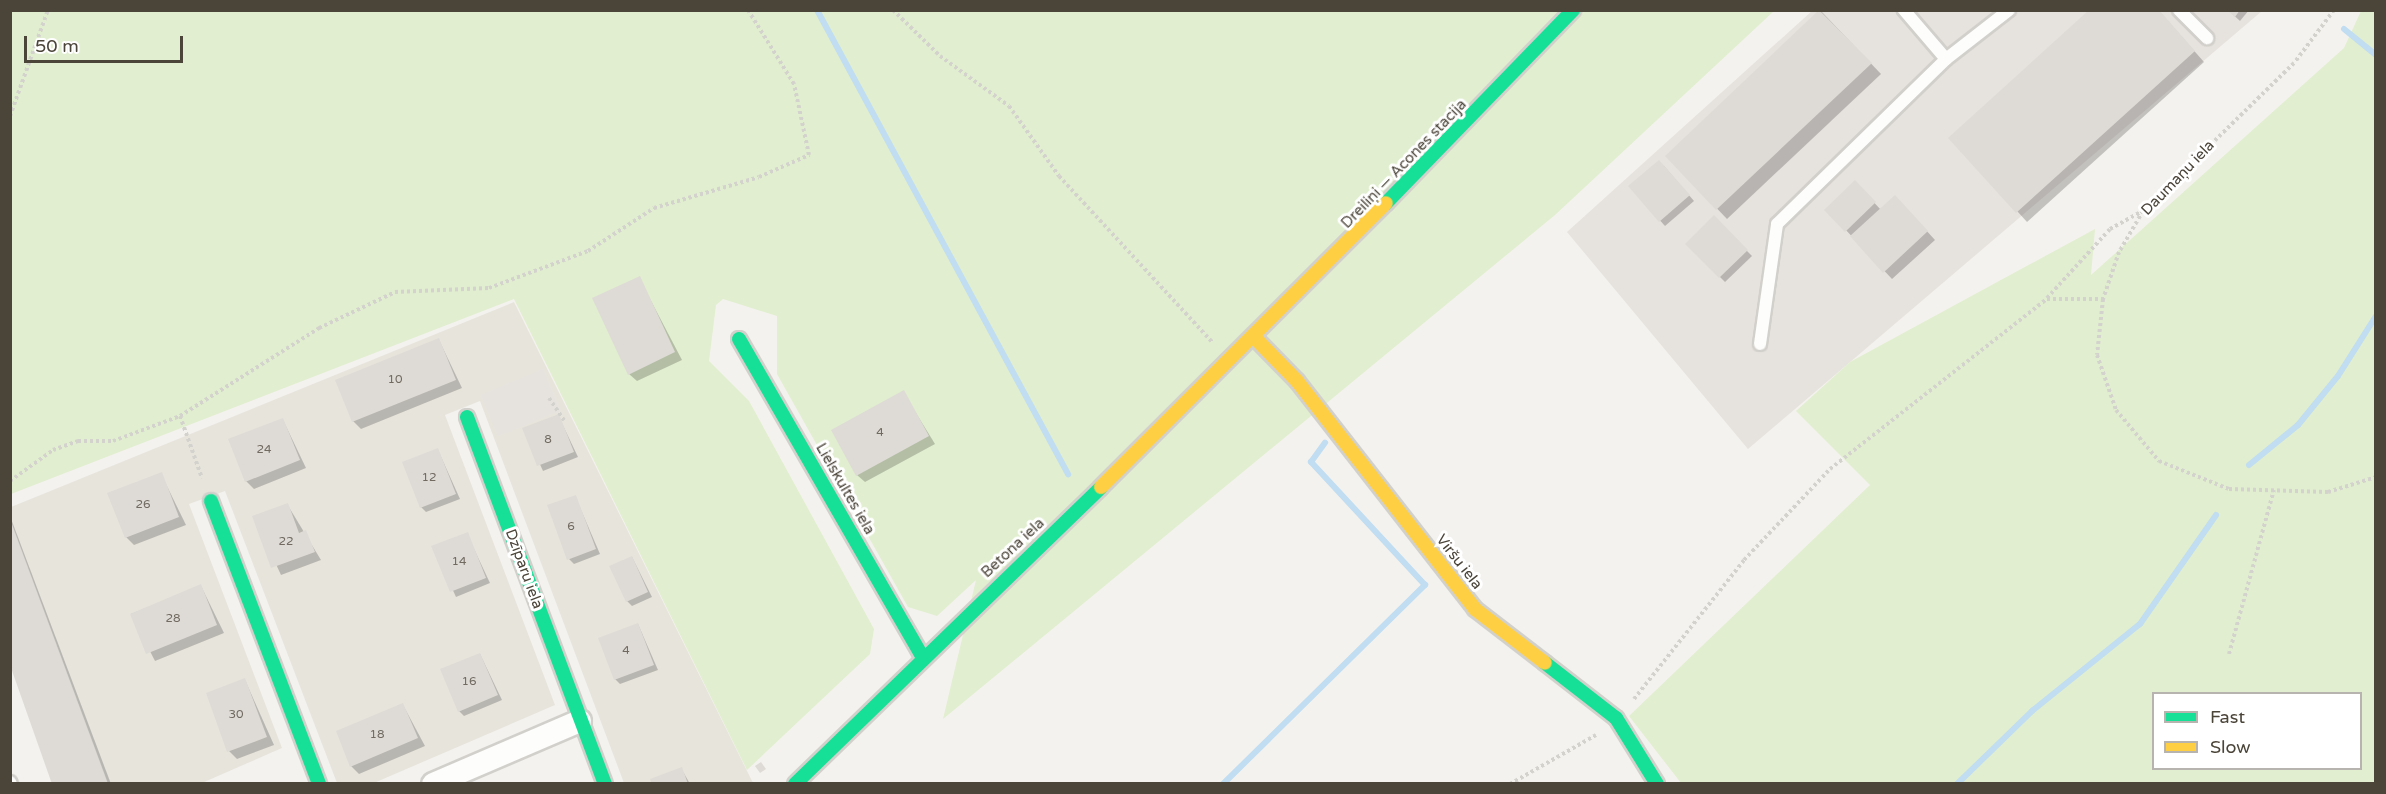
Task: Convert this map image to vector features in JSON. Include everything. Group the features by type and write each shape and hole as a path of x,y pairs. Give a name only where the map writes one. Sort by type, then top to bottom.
{"street":[{"name":"Dreiliņi — Acones stacija","path":"1255,338 1573,10"},
{"name":"Betona iela","path":"795,783 922,656 1255,338"},
{"name":"Viršu iela","path":"1255,338 1297,381 1475,609 1616,718 1657,783"},
{"name":"Lielskultes iela","path":"739,339 922,656"},
{"name":"Dzīparu iela","path":"467,417 605,783"},
{"path":"211,501 319,783"},
{"path":"433,783 580,721"}],"lane":[{"path":"1904,10 1946,59"},
{"path":"1760,344 1777,224 1946,59 2009,10"},
{"path":"2179,10 2207,38"}],"path":[{"path":"10,116 48,10"},
{"path":"10,481 53,450 78,441 113,441 180,416 319,328 395,292 499,284 588,251 654,208 759,177 809,155 794,84 748,10"},
{"path":"893,10 940,56 1009,105 1059,176 1198,328"},
{"name":"Daumaņu iela","path":"2334,10 2294,63 2144,211 2119,252 2103,299 2097,355 2112,399 2159,461 2229,489 2328,492 2376,477"},
{"path":"1510,783 1582,746 1616,718 1744,560 1830,469 2047,298 2110,229 2144,211"},
{"path":"2047,298 2103,299"},
{"path":"549,398 564,420"},
{"path":"180,416 211,501"},
{"path":"2229,654 2274,490"}],"shaded area":[{"path":"1812,11 2262,11 1748,449 1567,232"},
{"path":"514,302 753,783 624,783 480,401 445,415 555,705 374,783 337,783 225,491 189,504 282,748 202,783 108,783 11,521 11,507"},
{"path":"543,369 560,411 498,436 481,395"}],"green space":[{"path":"11,11 1774,11 1555,215 943,719 976,580 937,616 908,607 777,374 777,316 723,299 716,305 709,361 749,401 874,629 870,654 747,770 514,299 11,494"},
{"path":"2361,11 2375,11 2375,783 1681,783 1629,716 1870,485 1796,411 1850,362 2095,229 2091,275 2344,48"}],"building":[{"path":"1819,10 1872,63 1716,210 1665,156"},
{"path":"2089,10 2159,10 2195,51 2016,213 1948,138"},
{"path":"2227,10 2240,10 2235,17"},
{"path":"1659,160 1690,195 1659,222 1628,186"},
{"path":"1855,180 1876,202 1845,232 1824,210"},
{"path":"1895,195 1928,231 1883,273 1850,236"},
{"path":"1714,215 1748,250 1719,278 1685,244"},
{"path":"640,276 675,352 628,375 592,298"},
{"path":"439,338 456,380 352,422 335,380"},
{"path":"904,390 929,436 856,476 831,430"},
{"path":"559,414 574,452 537,466 522,428"},
{"path":"283,418 300,460 245,482 228,439"},
{"path":"438,448 456,494 420,508 402,462"},
{"path":"162,472 179,517 125,538 107,493"},
{"path":"576,495 596,549 567,560 547,505"},
{"path":"288,503 299,533 306,530 315,552 271,568 252,516"},
{"path":"10,522 108,784 52,784 10,665"},
{"path":"468,532 486,578 450,592 431,546"},
{"path":"632,556 648,592 626,602 609,566"},
{"path":"201,584 217,625 146,654 130,614"},
{"path":"638,623 654,665 614,680 598,638"},
{"path":"480,653 498,695 458,712 440,669"},
{"path":"245,678 267,737 227,752 206,693"},
{"path":"403,703 418,738 350,767 336,731"},
{"path":"761,762 766,769 760,773 755,766"},
{"path":"682,767 688,784 652,784 650,779"}],"waterway":[{"path":"817,10 1068,474"},
{"path":"2344,29 2376,55"},
{"path":"2249,465 2298,425 2338,376 2376,316"},
{"path":"1223,784 1425,585 1311,462 1325,443"},
{"path":"1957,784 2032,711 2140,624 2216,515"}],"traffic: fast":[{"path":"1386,203 1573,10"},
{"path":"739,339 922,656"},
{"path":"467,417 605,784"},
{"path":"795,784 1101,487"},
{"path":"211,501 319,784"},
{"path":"1545,663 1616,718 1657,784"}],"traffic: slow":[{"path":"1101,487 1386,203"},
{"path":"1255,338 1297,381 1475,609 1545,663"}]}
